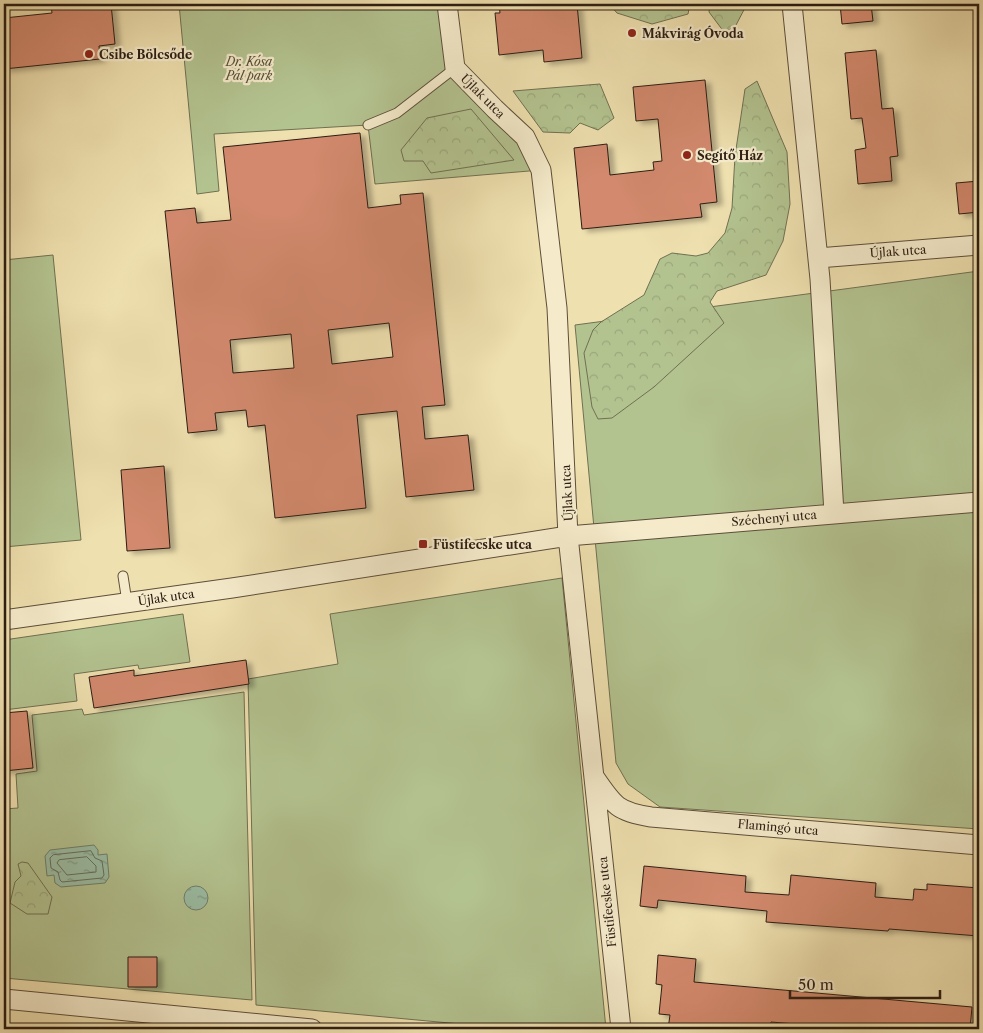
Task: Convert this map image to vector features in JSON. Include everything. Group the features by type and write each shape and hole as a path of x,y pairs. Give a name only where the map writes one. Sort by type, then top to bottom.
{"street":[{"name":"Újlak utca","path":"4,620 242,587 568,536 557,308 541,170 524,137 455,68 447,4"},
{"path":"792,4 820,279 834,513"},
{"name":"Újlak utca","path":"818,258 979,245"},
{"name":"Széchenyi utca","path":"568,536 979,502"},
{"name":"Füstifecske utca","path":"568,536 621,1029"},
{"name":"Flamingó utca","path":"593,776 611,801 629,813 651,817 979,845"},
{"path":"4,999 312,1029"}],"lane":[{"path":"368,125 397,113 455,68"},
{"path":"124,576 127,602"}],"green space":[{"name":"Dr. Kósa Pál park","path":"179,4 447,4 455,68 541,170 375,184 368,125 214,134 219,191 197,194"},
{"path":"609,4 690,4 688,14 652,24 617,13"},
{"path":"710,4 747,4 735,27 724,32 709,12"},
{"path":"757,81 787,152 790,204 783,241 766,275 717,291 710,302 724,323 654,387 612,418 598,419 592,407 584,353 593,330 601,322 644,295 660,259 672,253 696,256 708,253 725,233 732,208 735,156 745,89"},
{"path":"600,84 614,118 598,130 580,123 570,133 543,132 513,91"},
{"path":"471,109 514,160 431,173 423,161 404,161 401,150 427,118"},
{"path":"53,255 81,540 4,547 4,260"},
{"path":"979,271 979,829 660,807 628,784 616,763 575,325"},
{"path":"562,578 606,1029 514,1029 256,1005 248,679 338,664 330,614"},
{"path":"183,614 190,662 139,669 138,665 74,674 77,701 4,710 4,640"},
{"path":"244,692 252,1000 4,978 4,809 18,808 16,774 37,771 32,715 82,709 84,715"},
{"path":"22,862 28,863 52,897 48,914 27,914 10,903 15,882 21,876 18,864"}],"water":[{"path":"94,845 98,850 98,855 107,854 109,877 105,883 61,887 55,883 54,875 47,876 45,856 50,850"},
{"path":"196,886 201,887 207,893 207,903 201,909 196,910 191,909 185,903 184,898 185,893 191,887"}],"building":[{"path":"111,4 115,44 99,46 100,59 4,69 4,18 52,13 51,5"},
{"path":"499,4 577,4 582,58 544,62 543,50 499,55 495,13 500,13"},
{"path":"840,4 871,4 873,21 842,24"},
{"path":"876,50 882,109 893,108 898,156 890,157 892,181 858,184 855,150 866,148 862,118 851,119 845,53"},
{"name":"Segítő Ház","path":"705,80 717,202 700,204 702,217 582,229 574,148 607,144 610,175 654,170 653,162 662,161 658,119 636,121 633,87"},
{"path":"360,133 368,208 401,204 400,195 423,193 445,405 422,407 425,439 468,435 474,490 406,497 397,411 357,415 366,508 275,518 265,425 248,427 246,410 215,413 217,430 188,433 165,211 195,208 197,223 231,220 223,147","holes":["389,323 393,357 332,364 328,330","291,334 294,368 233,373 230,340"]},
{"path":"979,181 979,212 959,214 956,183"},
{"path":"164,466 170,548 127,551 121,470"},
{"path":"246,660 249,684 94,708 89,677 134,670 134,676"},
{"path":"27,711 33,768 4,771 4,713"},
{"path":"644,866 746,876 745,892 789,895 791,875 876,883 875,897 913,900 914,889 927,890 927,884 979,888 979,936 766,922 767,911 658,900 657,908 640,906"},
{"path":"658,955 696,959 694,982 972,1007 970,1029 856,1029 771,1022 770,1029 668,1029 670,1015 659,1014 662,985 656,984"},
{"path":"128,957 157,957 157,987 128,987"}],"place":[{"name":"Mákvirág Óvoda","path":"632,33"},
{"name":"Csibe Bölcsőde","path":"89,54"},
{"name":"Segítő Ház","path":"687,155"},
{"name":"Füstifecske utca","path":"423,544"}]}
